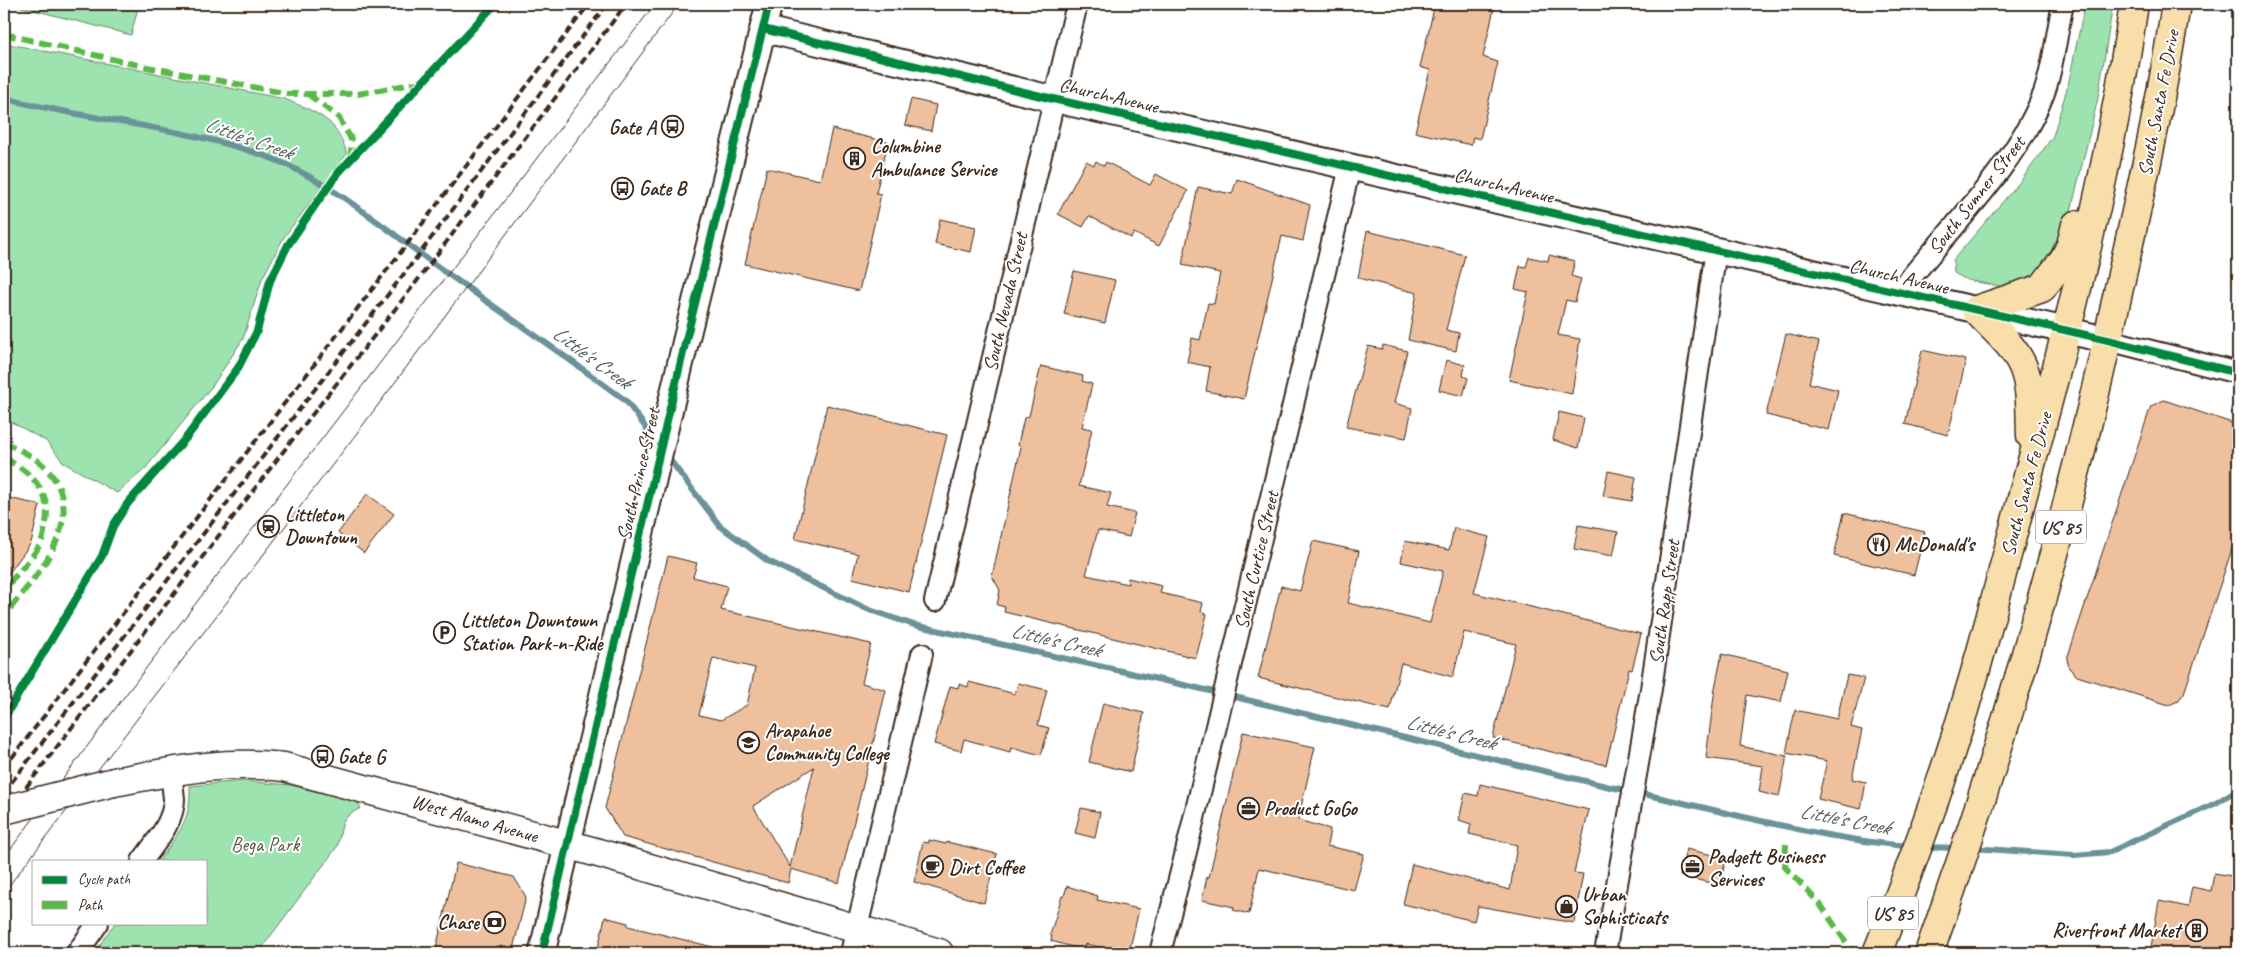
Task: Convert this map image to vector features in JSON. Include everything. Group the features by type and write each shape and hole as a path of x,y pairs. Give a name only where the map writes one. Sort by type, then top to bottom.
{"highway":[{"path":"2033,460 2029,393 2023,367 2006,343 1976,310 2042,288 2064,259 2071,245 2102,104 2118,4"},
{"name":"South Santa Fe Drive","path":"1877,953 1909,873 1968,697 2068,331 2118,101 2134,4"},
{"name":"South Santa Fe Drive","path":"1929,953 1975,819 2034,626 2083,444 2108,340 2162,90 2176,4"}],"main road":[{"name":"West Alamo Avenue","path":"4,810 114,782 211,765 244,764 284,767 567,844 854,941 939,953"}],"street":[{"name":"South Prince Street","path":"542,953 665,431 769,4"},
{"name":"South Nevada Street","path":"935,601 1077,4"},
{"name":"South Sumner Street","path":"1899,292 2003,166 2024,134 2044,92 2063,4"},
{"name":"Church Avenue","path":"763,29 1053,99 2108,340 2238,373"},
{"name":"South Curtice Street","path":"1160,953 1222,704 1350,167"},
{"name":"South Rapp Street","path":"1605,953 1652,680 1716,250"},
{"path":"854,941 922,654"},
{"path":"143,860 166,827 172,812 174,800 171,772"},
{"path":"77,953 97,924"}],"green space":[{"path":"10,4 139,4 131,35"},
{"path":"2085,4 2113,4 2098,98 2060,257 2022,284 2008,288 1967,280 1954,273 1953,260 2023,178 2053,136 2068,85"},
{"path":"4,43 285,99 307,108 331,124 338,132 347,154 284,237 262,279 243,339 213,385 145,469 117,493 64,463 46,441 4,418"},
{"name":"Bega Park","path":"242,781 291,785 357,802 361,808 351,813 343,821 337,847 258,953 94,953 114,924 208,924 208,860 160,860 186,818 190,786"}],"building":[{"path":"1435,4 1495,4 1483,57 1498,62 1480,139 1473,137 1471,145 1415,132 1430,70 1420,67"},
{"path":"911,99 936,105 931,131 905,125"},
{"path":"832,129 888,142 876,193 881,194 859,291 745,264 767,168 820,180"},
{"path":"1086,161 1094,165 1096,161 1104,166 1106,162 1150,185 1156,174 1188,191 1159,246 1134,233 1131,238 1089,216 1083,227 1058,214"},
{"path":"1237,179 1310,205 1303,241 1282,236 1244,399 1206,391 1210,367 1187,362 1192,338 1200,340 1208,303 1214,304 1220,273 1182,265 1198,187 1232,194"},
{"path":"940,219 976,227 971,252 935,244"},
{"path":"1367,231 1465,255 1446,330 1459,333 1456,351 1408,340 1417,293 1358,278"},
{"path":"1549,255 1575,261 1571,276 1581,279 1575,302 1566,300 1558,335 1580,339 1572,394 1509,380 1528,292 1515,289 1520,266 1526,267 1529,257 1548,261"},
{"path":"1074,271 1115,280 1105,323 1064,314"},
{"path":"1786,334 1819,342 1809,383 1838,390 1829,430 1766,415"},
{"path":"1383,345 1407,351 1394,403 1412,408 1406,438 1346,427 1368,346 1382,349"},
{"path":"1922,350 1966,360 1948,435 1905,424"},
{"path":"1446,360 1465,365 1463,376 1468,378 1463,396 1439,390"},
{"path":"1041,366 1083,376 1082,381 1092,384 1082,427 1092,429 1079,486 1111,493 1107,507 1135,513 1129,537 1098,530 1086,575 1128,584 1128,578 1162,586 1160,593 1203,603 1201,612 1207,614 1196,658 1004,612 1005,607 997,605 1000,590 992,576 1021,447 1018,444 1024,418 1029,416"},
{"path":"2164,400 2238,425 2238,531 2184,693 2178,701 2169,705 2077,676 2069,668 2067,659 2151,406"},
{"path":"827,405 947,435 909,592 852,578 858,554 795,539"},
{"path":"1559,412 1584,418 1578,448 1553,440"},
{"path":"1608,471 1636,477 1632,501 1603,496"},
{"path":"367,494 394,514 364,553 338,533"},
{"path":"4,497 40,505 31,543 4,580"},
{"name":"McDonald's","path":"1844,513 1925,532 1914,575 1834,556"},
{"path":"1578,525 1618,532 1613,556 1574,549"},
{"path":"1454,528 1489,537 1474,593 1641,634 1632,670 1629,669 1606,765 1493,738 1516,644 1464,632 1453,677 1401,663 1390,710 1258,678 1281,586 1300,591 1313,541 1359,551 1348,603 1430,623 1443,571 1401,562 1405,541 1449,550"},
{"name":"Arapahoe Community College","path":"668,556 697,563 693,577 727,586 721,610 871,644 862,683 886,690 839,883 791,869 788,883 623,837 605,808","holes":["713,658 755,668 747,705 721,720 699,715","814,767 790,867 753,806"]},
{"path":"1722,654 1788,670 1781,702 1747,695 1740,746 1787,756 1779,797 1759,792 1763,766 1706,758 1715,688"},
{"path":"1847,675 1864,678 1851,727 1862,730 1852,779 1866,782 1861,809 1818,799 1827,761 1786,753 1795,710 1837,719"},
{"path":"969,682 1015,694 1018,683 1047,690 1038,725 1049,728 1041,755 1011,747 1010,752 964,739 961,751 934,744 950,686 958,688 959,684 968,687"},
{"path":"1103,703 1144,713 1131,772 1089,762"},
{"path":"1243,732 1315,747 1298,820 1330,829 1327,846 1364,854 1354,890 1259,868 1249,914 1233,910 1234,907 1202,900"},
{"path":"1480,784 1589,810 1574,873 1583,874 1574,923 1478,906 1474,921 1403,904 1412,864 1510,890 1517,845 1469,834 1471,824 1459,820 1465,793 1478,796"},
{"path":"1081,808 1100,812 1095,838 1075,833"},
{"path":"929,840 946,844 947,842 997,854 984,903 914,882 923,842 929,843"},
{"path":"1686,849 1726,858 1720,885 1680,876"},
{"path":"456,863 514,877 526,897 512,953 435,953"},
{"name":"Riverfront Market","path":"2214,873 2238,877 2238,953 2150,953 2159,901 2188,907 2192,887 2211,891"},
{"path":"1067,886 1098,896 1097,900 1139,909 1129,953 1085,944 1083,950 1051,941 1052,936 1050,935"},
{"path":"605,917 628,923 628,926 713,947 712,953 597,953"}],"waterway":[{"name":"Little's Creek","path":"4,98 233,146 265,156 308,176 351,202 626,401 655,440"},
{"name":"Little's Creek","path":"667,456 720,526 768,561 867,609 914,625 1193,687 1768,823 1855,840 1912,846"},
{"name":"Little's Creek","path":"1972,848 2074,855 2110,852 2216,803 2238,789"},
{"name":"Little's Creek","path":"1924,847 1959,848"}],"tram line":[{"path":"4,858 124,697 655,4"},
{"path":"4,892 360,429 679,4"}],"railway":[{"path":"4,768 589,4"},
{"path":"4,792 420,253 607,4"},
{"path":"4,816 282,453 414,285 626,4"}],"marked path":[{"path":"4,34 142,66 289,94 358,94 422,82"},
{"path":"308,94 339,118 351,139 351,158"},
{"path":"4,442 29,455 43,465 58,485 63,505 62,525 55,545 44,564 4,616"},
{"path":"4,458 23,470 38,485 43,494 47,515 40,545 4,590"},
{"path":"1786,844 1785,867 1820,904 1852,951"}],"cycle path":[{"path":"4,718 102,556 113,526 128,503 186,438 238,368 257,331 270,281 288,245 316,204 339,172 495,4"},
{"path":"542,953 685,344 769,4"},
{"path":"763,29 1053,99 2108,340 2238,373"}],"place":[{"name":"Gate A","path":"672,127"},
{"name":"Columbine Ambulance Service","path":"855,158"},
{"name":"Gate B","path":"623,188"},
{"name":"Littleton Downtown","path":"269,526"},
{"name":"McDonald's","path":"1879,544"},
{"name":"Littleton Downtown Station Park-n-Ride","path":"445,632"},
{"name":"Arapahoe Community College","path":"749,742"},
{"name":"Gate G","path":"322,756"},
{"name":"Product GoGo","path":"1248,808"},
{"name":"Dirt Coffee","path":"933,867"},
{"name":"Padgett Business Services","path":"1692,867"},
{"name":"Urban Sophisticats","path":"1566,906"},
{"name":"Chase","path":"495,922"},
{"name":"Riverfront Market","path":"2196,930"}]}
